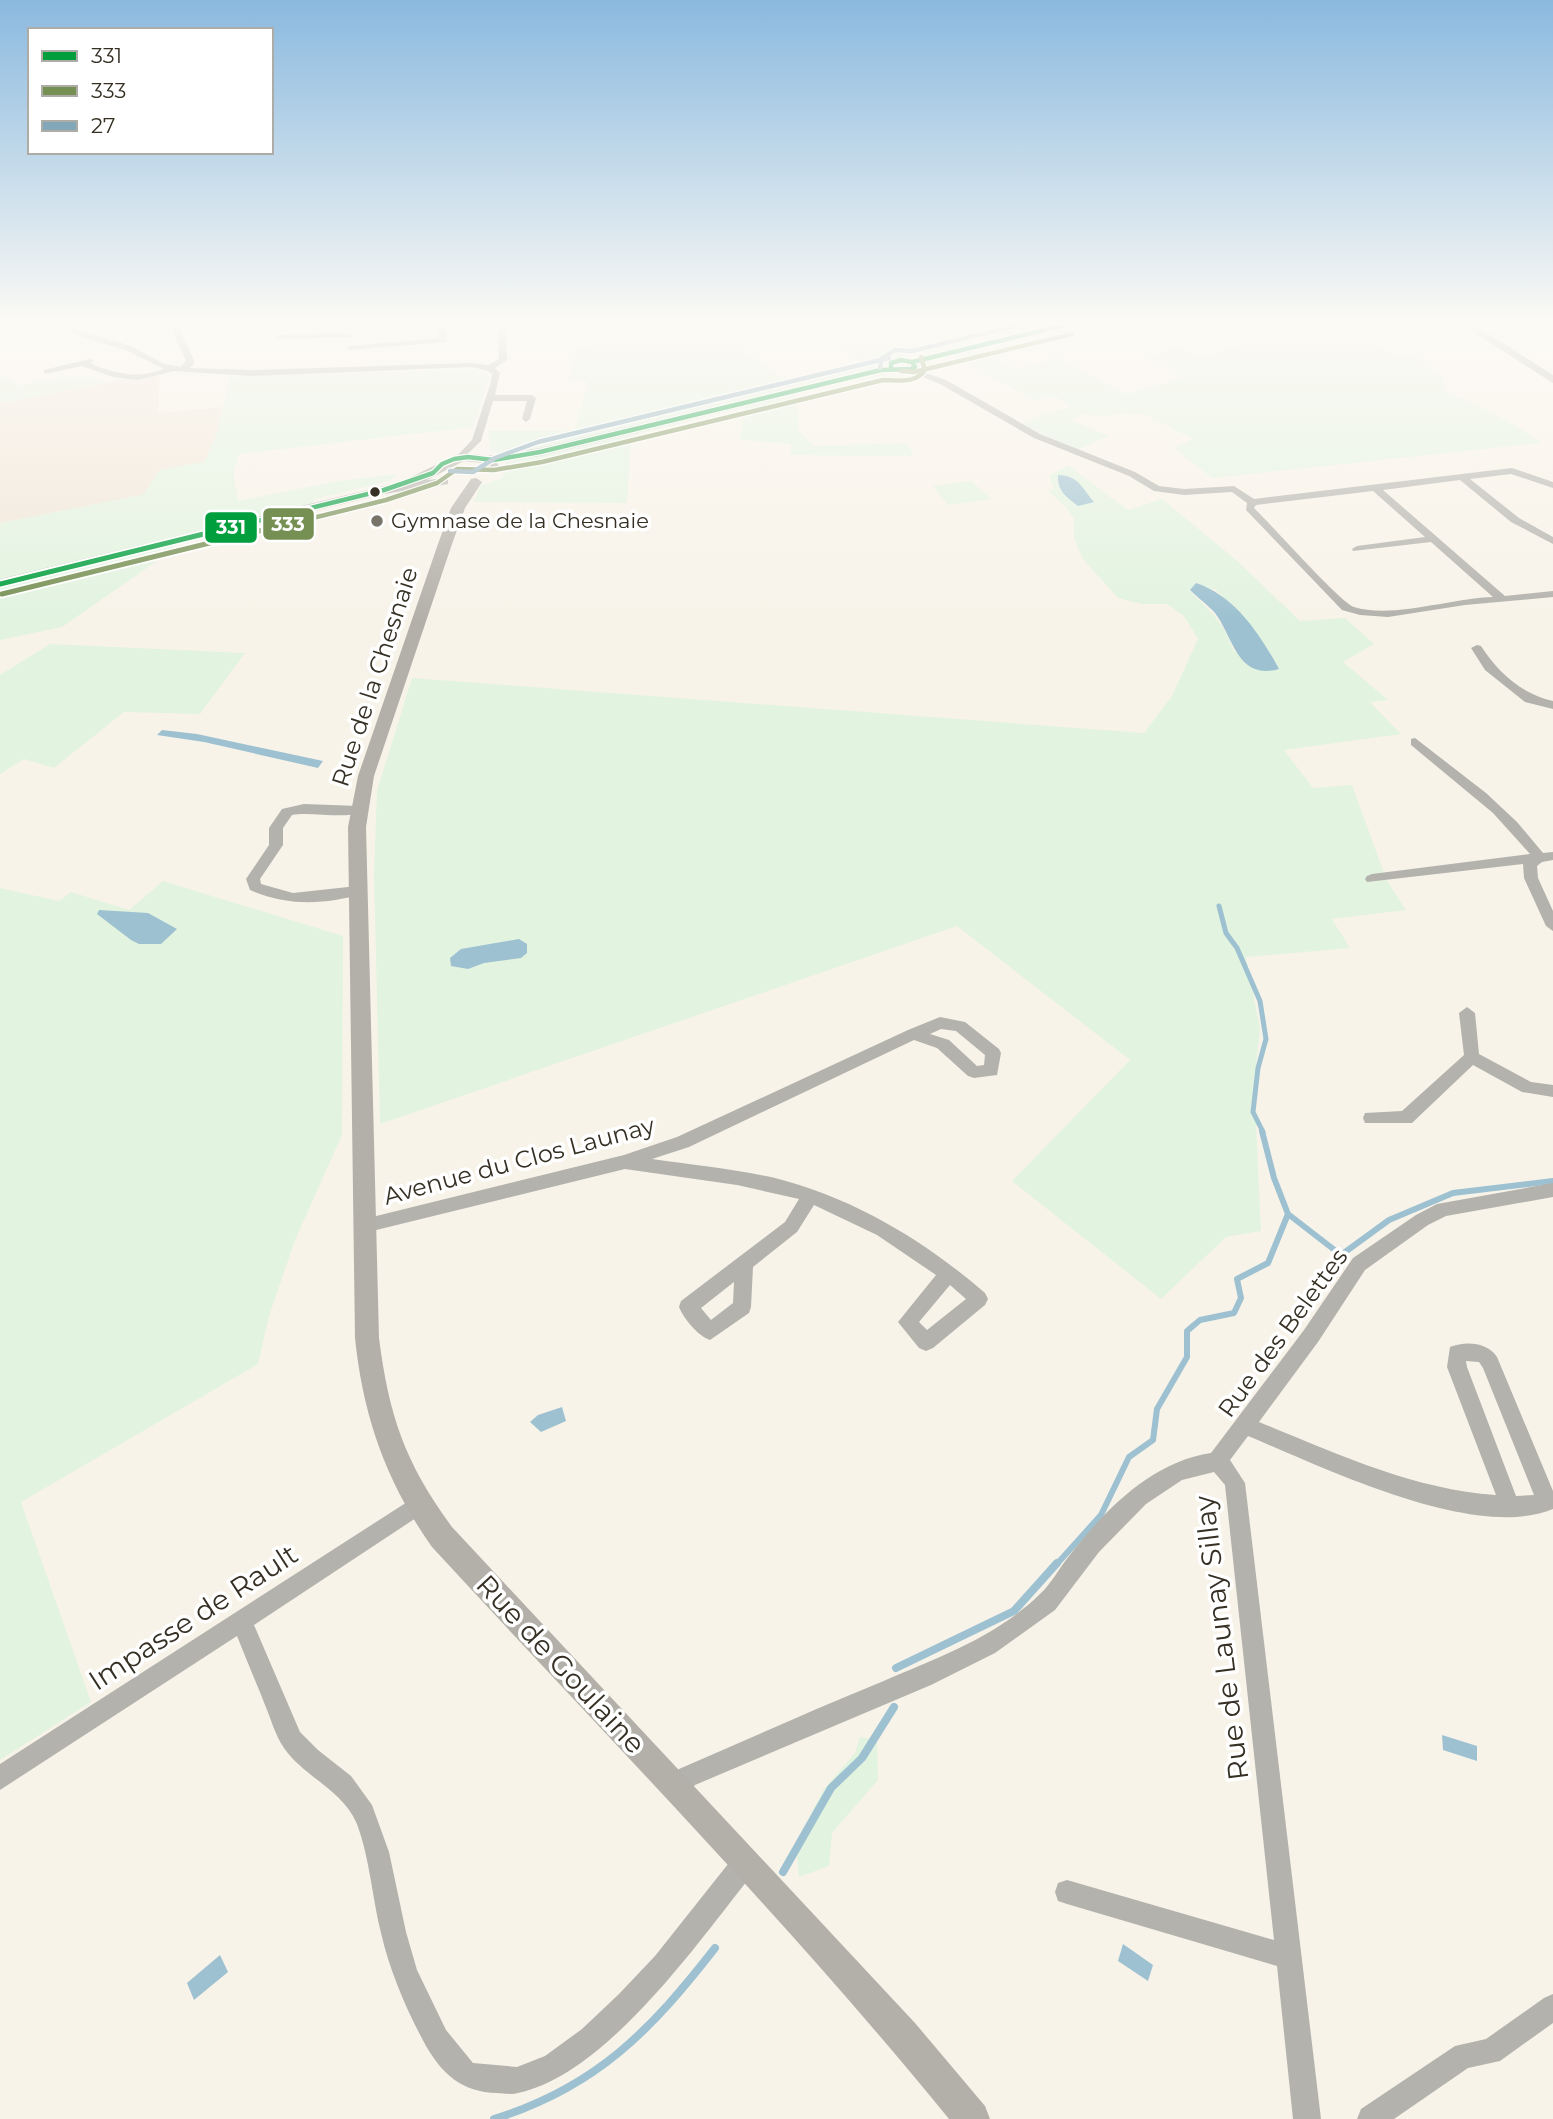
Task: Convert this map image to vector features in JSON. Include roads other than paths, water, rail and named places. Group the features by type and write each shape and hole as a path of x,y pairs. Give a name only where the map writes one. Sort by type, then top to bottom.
{"street":[{"path":"458,508 459,489 445,478 442,464 461,457 476,441 482,423"},
{"path":"461,457 488,462 662,423"},
{"path":"1014,423 1037,436 1132,474 1157,489 1184,492 1234,489 1252,502 1518,471 1553,485"},
{"path":"458,508 476,482 489,476 488,462 476,441"},
{"path":"1462,477 1515,520 1553,541"},
{"path":"1,583 384,490 445,478 476,482"},
{"path":"1374,488 1503,600"},
{"path":"1252,502 1249,508 1346,608 1363,612 1429,610 1462,602 1553,594"},
{"name":"Rue de la Chesnaie","path":"361,1116 357,891 359,810 366,776 458,508"},
{"path":"1357,549 1434,539"},
{"path":"1477,648 1489,668 1521,693 1535,702 1553,705"},
{"path":"1415,742 1477,790 1546,857"},
{"path":"357,891 297,900 268,894 255,887 253,879 276,845 275,828 287,813 312,808 335,812 359,810"},
{"path":"1372,878 1546,857"},
{"path":"1546,857 1530,864 1531,878 1553,926"},
{"path":"1467,1013 1472,1057"},
{"name":"Avenue du Clos Launay","path":"364,1226 624,1162 683,1142 913,1034 940,1023 960,1026 993,1054 991,1071 974,1072 943,1044 913,1034"},
{"path":"1472,1057 1528,1087 1553,1091"},
{"path":"1371,1118 1406,1118 1472,1057"},
{"name":"Rue de Goulaine","path":"361,1116 367,1338 373,1387 402,1479 442,1537 677,1787 903,2035 972,2119"},
{"path":"683,1142 686,1171"},
{"path":"624,1162 775,1185 810,1196 853,1213 950,1272"},
{"name":"Rue des Belettes","path":"1217,1462 1246,1426 1359,1264 1422,1220 1443,1209 1553,1190"},
{"path":"744,1264 791,1227 810,1196"},
{"path":"1246,1426 1402,1488 1454,1501 1510,1506 1539,1505 1547,1501 1485,1355 1475,1352 1457,1353 1457,1367 1510,1506"},
{"name":"Rue de Launay Sillay","path":"677,1787 687,1777 883,1692 909,1684 996,1639 1044,1606 1102,1534 1156,1484 1183,1467 1217,1462 1235,1483 1307,2119"},
{"name":"Impasse de Rault","path":"0,1778 418,1505"},
{"path":"241,1621 285,1730 301,1751 347,1785 363,1811 381,1863 393,1940 444,2053 465,2074 495,2083 521,2080 577,2051 610,2023 654,1978 745,1863"},
{"path":"1067,1892 1288,1957"},
{"path":"1371,2119 1464,2055 1491,2052 1553,2007"}],"water":[{"path":"1058,475 1075,480 1094,502 1078,506 1061,489"},
{"path":"1196,583 1223,597 1245,618 1279,669 1265,671 1254,669 1245,663 1215,613 1190,590"},
{"path":"162,730 197,734 323,761 318,768 204,742 157,735"},
{"path":"99,910 148,913 177,929 161,944 139,944 97,914"},
{"path":"519,939 527,944 527,953 521,958 484,963 468,969 451,966 450,958 461,949"},
{"path":"562,1407 566,1421 541,1432 530,1422 538,1415"},
{"path":"1442,1735 1477,1746 1477,1761 1443,1750"},
{"path":"1123,1944 1153,1965 1148,1981 1118,1961"},
{"path":"220,1955 228,1972 194,2000 187,1983"}],"waterway":[{"path":"1219,906 1226,933 1237,948 1260,1001 1266,1039 1258,1068 1253,1112 1263,1132"},
{"path":"1262,1131 1274,1178 1288,1214"},
{"path":"1288,1214 1341,1255 1389,1220 1453,1193 1553,1181"},
{"path":"1056,1565 1101,1515 1129,1457 1153,1440 1157,1409 1187,1357 1187,1331 1200,1320 1234,1313 1241,1298 1237,1279 1268,1263 1288,1214"},
{"path":"896,1668 1014,1611 1057,1563"},
{"path":"783,1872 831,1788 862,1758 894,1707"},
{"path":"494,2119 563,2090 619,2052 668,2005 715,1948"}],"place":[{"name":"Gymnase de la Chesnaie","path":"377,521"}]}
